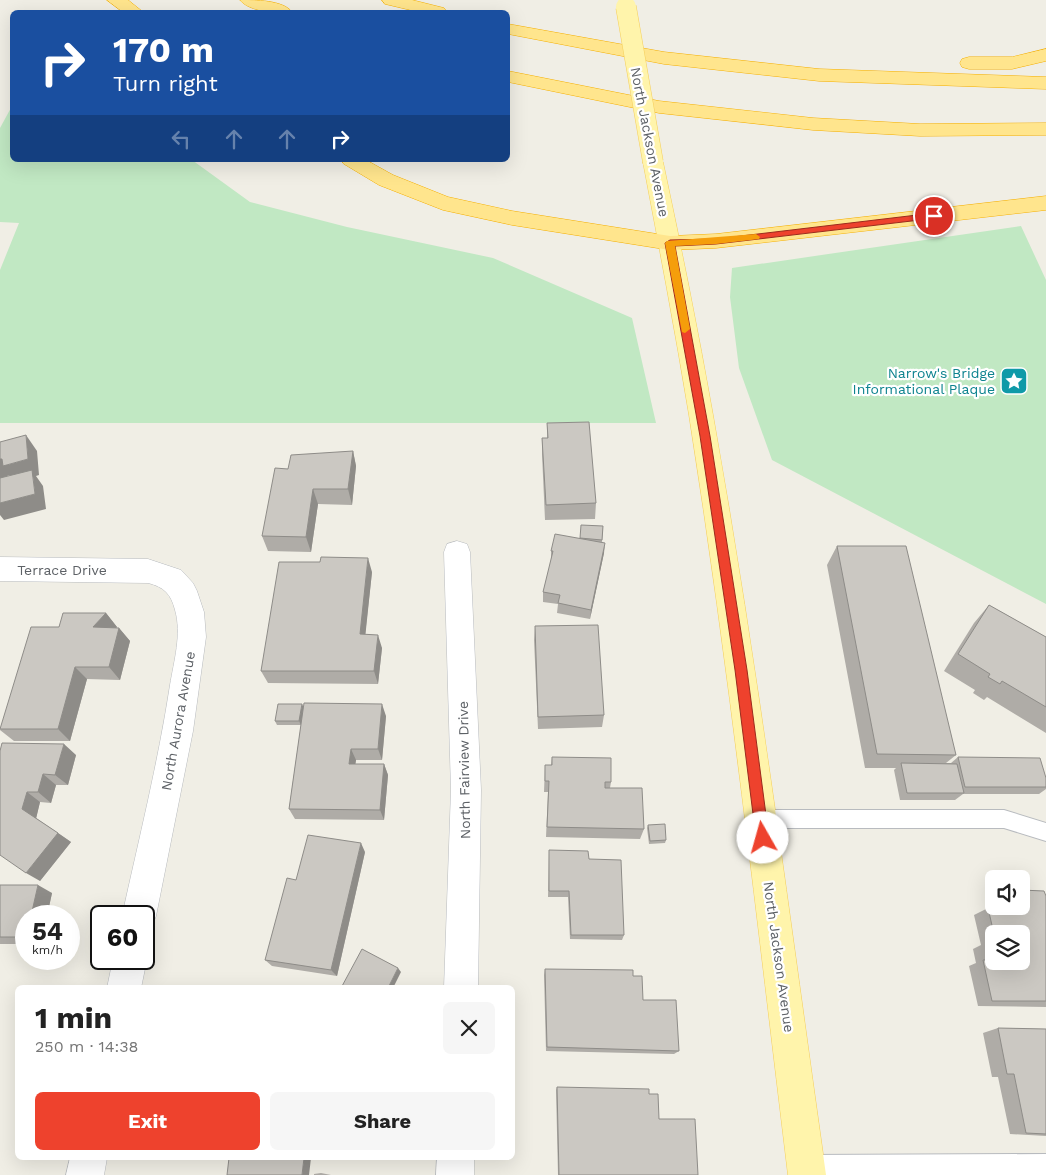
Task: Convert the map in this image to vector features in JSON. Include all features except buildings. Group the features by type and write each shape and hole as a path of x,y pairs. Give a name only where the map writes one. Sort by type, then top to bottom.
{"highway":[{"path":"116,0 131,10"},
{"path":"249,0 277,10"},
{"path":"391,0 430,10"},
{"path":"510,28 795,58 943,64 1012,63 1046,55"},
{"path":"510,28 664,58 819,75 1046,83"},
{"path":"510,76 659,107 813,124 920,130 1046,130"},
{"path":"354,162 386,180 443,203 521,220 670,243 716,242 1046,203"}],"main road":[{"name":"North Jackson Avenue","path":"625,0 653,162 670,243 705,436 741,670 807,1171"}],"street":[{"name":"North Fairview Drive","path":"457,552 466,790 461,985"},
{"name":"Terrace Drive","path":"0,569 124,570"},
{"name":"North Aurora Avenue","path":"124,570 148,571 171,578 183,591 190,612 192,637 178,731 141,905"},
{"path":"125,985 128,970"},
{"path":"85,1175 89,1160"},
{"path":"455,1175 456,1160"}],"lane":[{"path":"760,818 1004,818 1046,832"},
{"path":"807,1171 1046,1166"}],"green space":[{"path":"10,110 10,162 195,162 250,202 347,227 493,258 632,318 656,423 0,423 0,270 19,223 0,222 0,128"},
{"path":"1021,226 1046,280 1046,604 772,460 739,368 730,297 732,268"}],"slow traffic":[{"path":"685,329 670,243 716,242 756,237"}],"place":[{"name":"Narrow's Bridge Informational Plaque","path":"1014,381"}],"route":[{"path":"763,838 741,670 705,436 670,243 716,242 934,216"}]}
